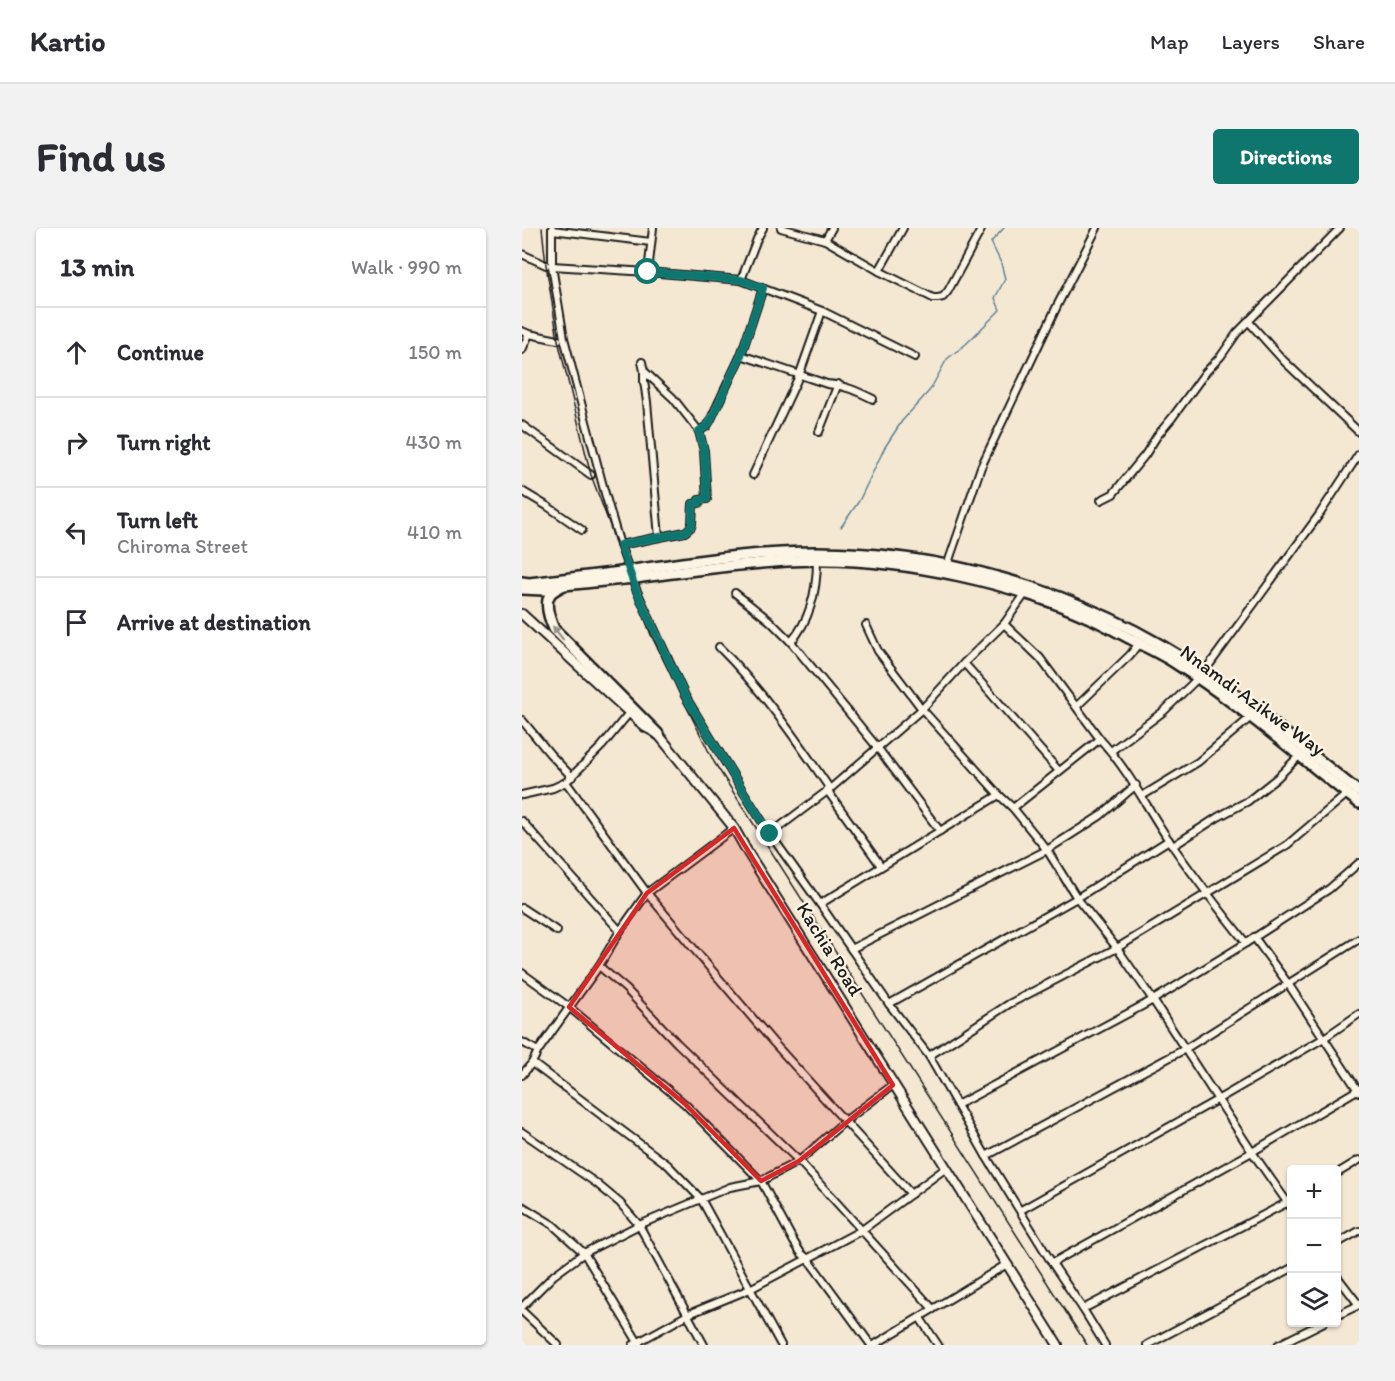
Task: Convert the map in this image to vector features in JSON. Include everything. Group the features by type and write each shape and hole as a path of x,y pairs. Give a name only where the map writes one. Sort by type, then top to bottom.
{"highway":[{"name":"Nnamdi Azikwe Way","path":"634,574 744,555 822,552 890,556 1009,580 1076,604 1145,636 1359,792"},
{"name":"Nnamdi Azikwe Way","path":"522,589 543,590 623,575 817,560 911,567 959,576 1050,602 1094,620 1201,675 1359,803"},
{"path":"522,582 623,575"},
{"path":"564,585 553,591 549,598 548,612 554,629 658,734"}],"main road":[{"name":"Kachia Road","path":"522,614 629,713 645,727 658,734 734,828 1058,1345"}],"street":[{"path":"648,272 654,228"},
{"path":"741,280 763,228"},
{"path":"781,228 825,240 933,298 943,297 948,291 982,228"},
{"path":"825,240 832,228"},
{"path":"879,271 903,228"},
{"path":"947,566 981,467 1058,304 1097,228"},
{"path":"1101,500 1113,494 1145,455 1231,340 1340,228"},
{"path":"651,242 552,229 549,265 564,338 620,545 636,590 685,696 741,788 770,834 889,1005 929,1056 986,1156 1105,1345"},
{"path":"522,254 549,265 741,280 822,311 915,357"},
{"path":"699,431 710,422 741,355 763,288"},
{"path":"753,475 799,375 822,311"},
{"path":"1248,321 1284,361 1359,432"},
{"path":"522,350 525,333 558,340"},
{"path":"741,355 827,384 849,387 873,399"},
{"path":"642,362 659,537"},
{"path":"620,545 685,532 692,524 693,504 707,499 704,451 699,431 673,398 644,371"},
{"path":"819,432 838,384"},
{"path":"522,425 591,476"},
{"path":"1111,751 1164,711 1201,675 1319,515 1359,454"},
{"path":"522,491 582,530"},
{"path":"791,642 807,618 817,575 817,560"},
{"path":"735,592 791,642 877,747 940,831"},
{"path":"770,834 828,790 922,709 1004,624 1025,594"},
{"path":"1004,624 1040,658 1077,706 1136,785 1168,840 1207,895 1246,943"},
{"path":"866,625 878,651 922,709 1013,808 1047,850 1077,898 1118,948 1217,1100 1287,1199"},
{"path":"1077,706 1130,655 1139,643"},
{"path":"719,647 739,667 786,726 881,866"},
{"path":"964,663 1059,771"},
{"path":"522,795 553,788 566,782 602,746 629,713"},
{"path":"1142,796 1198,762 1251,717"},
{"path":"522,720 572,777"},
{"path":"1013,808 1100,739"},
{"path":"1173,846 1248,801 1277,778 1300,755"},
{"path":"566,782 647,893 773,1042 911,1194"},
{"path":"851,950 1047,850 1100,816 1136,785"},
{"path":"929,1056 1009,1004 1118,948 1287,845 1347,794"},
{"path":"820,904 999,795"},
{"path":"522,820 620,931"},
{"path":"522,1075 647,893 734,828"},
{"path":"889,1005 1077,898 1168,840"},
{"path":"957,1104 1153,1000 1329,889 1359,863"},
{"path":"522,908 557,931"},
{"path":"1052,1263 1252,1152 1358,1090 1254,937"},
{"path":"986,1156 1185,1049 1359,939"},
{"path":"599,966 626,989 677,1043 799,1161 933,1309"},
{"path":"522,973 569,1007 685,1104 761,1181 801,1253 808,1259 872,1345 1007,1264"},
{"path":"1020,1210 1217,1100 1324,1038 1359,1014"},
{"path":"522,1042 538,1051"},
{"path":"532,1063 669,1165 700,1199 781,1345"},
{"path":"558,1345 522,1309 554,1275 584,1253 639,1225 730,1187 761,1181 799,1161 893,1084"},
{"path":"522,1132 596,1183 620,1203 639,1225 704,1345"},
{"path":"1341,1171 1359,1160"},
{"path":"522,1206 553,1225 584,1253 636,1344 689,1314 750,1289 862,1230 946,1168"},
{"path":"1083,1310 1287,1203"},
{"path":"1341,1241 1359,1231"},
{"path":"1147,1345 1287,1271"},
{"path":"1341,1282 1359,1305 1341,1314"},
{"path":"920,1318 938,1345"},
{"path":"1278,1345 1316,1327"}],"highlighted area":[{"path":"734,828 893,1085 799,1161 761,1181 685,1104 569,1007 647,893"}],"waterway":[{"path":"841,527 859,501 885,447 902,421 930,390 947,359 966,344 1000,310 995,298 1005,279 1001,263 991,242 1004,228"}],"railway":[{"path":"542,228 558,340 591,475 651,635 714,762 1087,1345"}],"route":[{"path":"648,272 741,280 763,288 741,355 710,422 699,431 704,451 707,499 693,504 692,524 685,532 620,545 636,590 685,696 770,834"}]}
